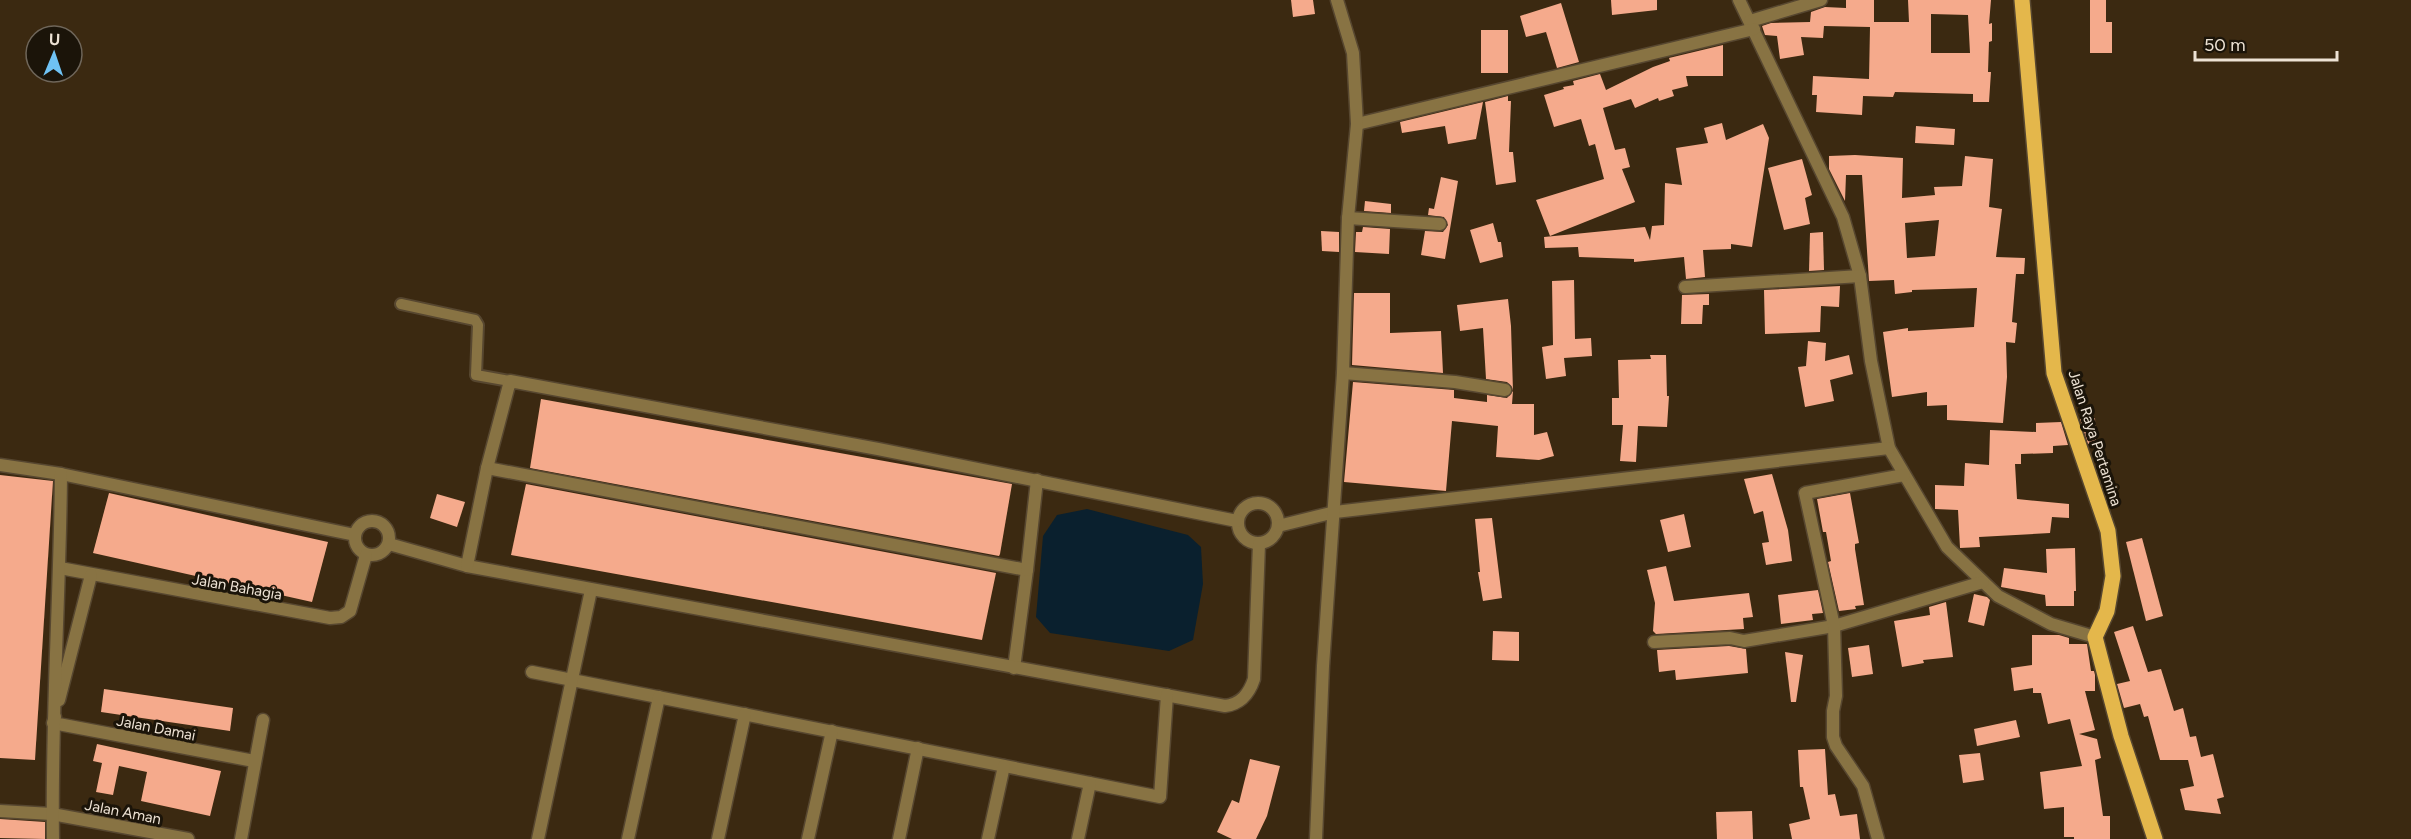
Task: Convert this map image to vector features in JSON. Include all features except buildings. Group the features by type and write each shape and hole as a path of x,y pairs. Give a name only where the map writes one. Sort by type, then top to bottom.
{"main road":[{"name":"Jalan Raya Pertamina","path":"2022,0 2054,374 2108,531 2113,576 2107,611 2095,637"},
{"path":"2095,637 2121,736 2155,839"}],"street":[{"path":"1316,839 1323,666 1343,373 1348,218 1357,124 1353,53 1337,0"},
{"path":"1739,0 1843,217 1860,276 1871,361 1889,448 1904,475 1947,547 1998,596 2051,624 2095,637"},
{"path":"1357,124 1752,25 1821,0"},
{"path":"1348,218 1440,224"},
{"path":"1685,286 1860,276"},
{"path":"1343,373 1455,382 1505,390"},
{"path":"467,566 487,468 510,381 1037,480 1237,521"},
{"path":"1278,526 1335,512 1889,448"},
{"path":"0,465 61,474 354,535"},
{"path":"487,468 1027,570"},
{"path":"53,839 53,723 60,568 61,474"},
{"path":"1878,839 1863,786 1836,746 1833,737 1836,688 1834,626 1804,493 1904,475"},
{"path":"1014,668 1037,480"},
{"path":"1263,504 1274,512 1278,526 1272,538 1259,544 1252,543 1241,535 1237,521 1239,514 1250,505 1263,504"},
{"path":"376,521 384,526 389,534 389,544 384,551 375,555 366,555 355,543 354,535 359,527 367,522 376,521"},
{"path":"389,544 467,566 1224,706 1236,705 1250,692 1254,679 1259,544"},
{"name":"Jalan Bahagia","path":"60,568 330,618 341,617 350,611 366,555"},
{"path":"53,723 91,575"},
{"path":"1654,642 1730,638 1744,640 1834,626 1983,582"},
{"path":"538,839 591,590"},
{"path":"532,672 1160,796 1167,695"},
{"path":"628,839 658,697"},
{"path":"718,839 745,714"},
{"path":"241,839 263,720"},
{"name":"Jalan Damai","path":"53,723 254,761"},
{"path":"808,839 832,731"},
{"path":"899,839 918,748"},
{"path":"988,839 1004,766"},
{"path":"1078,839 1090,783"},
{"name":"Jalan Aman","path":"0,811 52,814 188,839"}],"lane":[{"path":"401,304 475,320 478,325 476,375 510,381"}],"water":[{"path":"1087,509 1188,535 1201,547 1203,584 1193,640 1169,651 1050,633 1036,617 1043,536 1057,515"}]}
